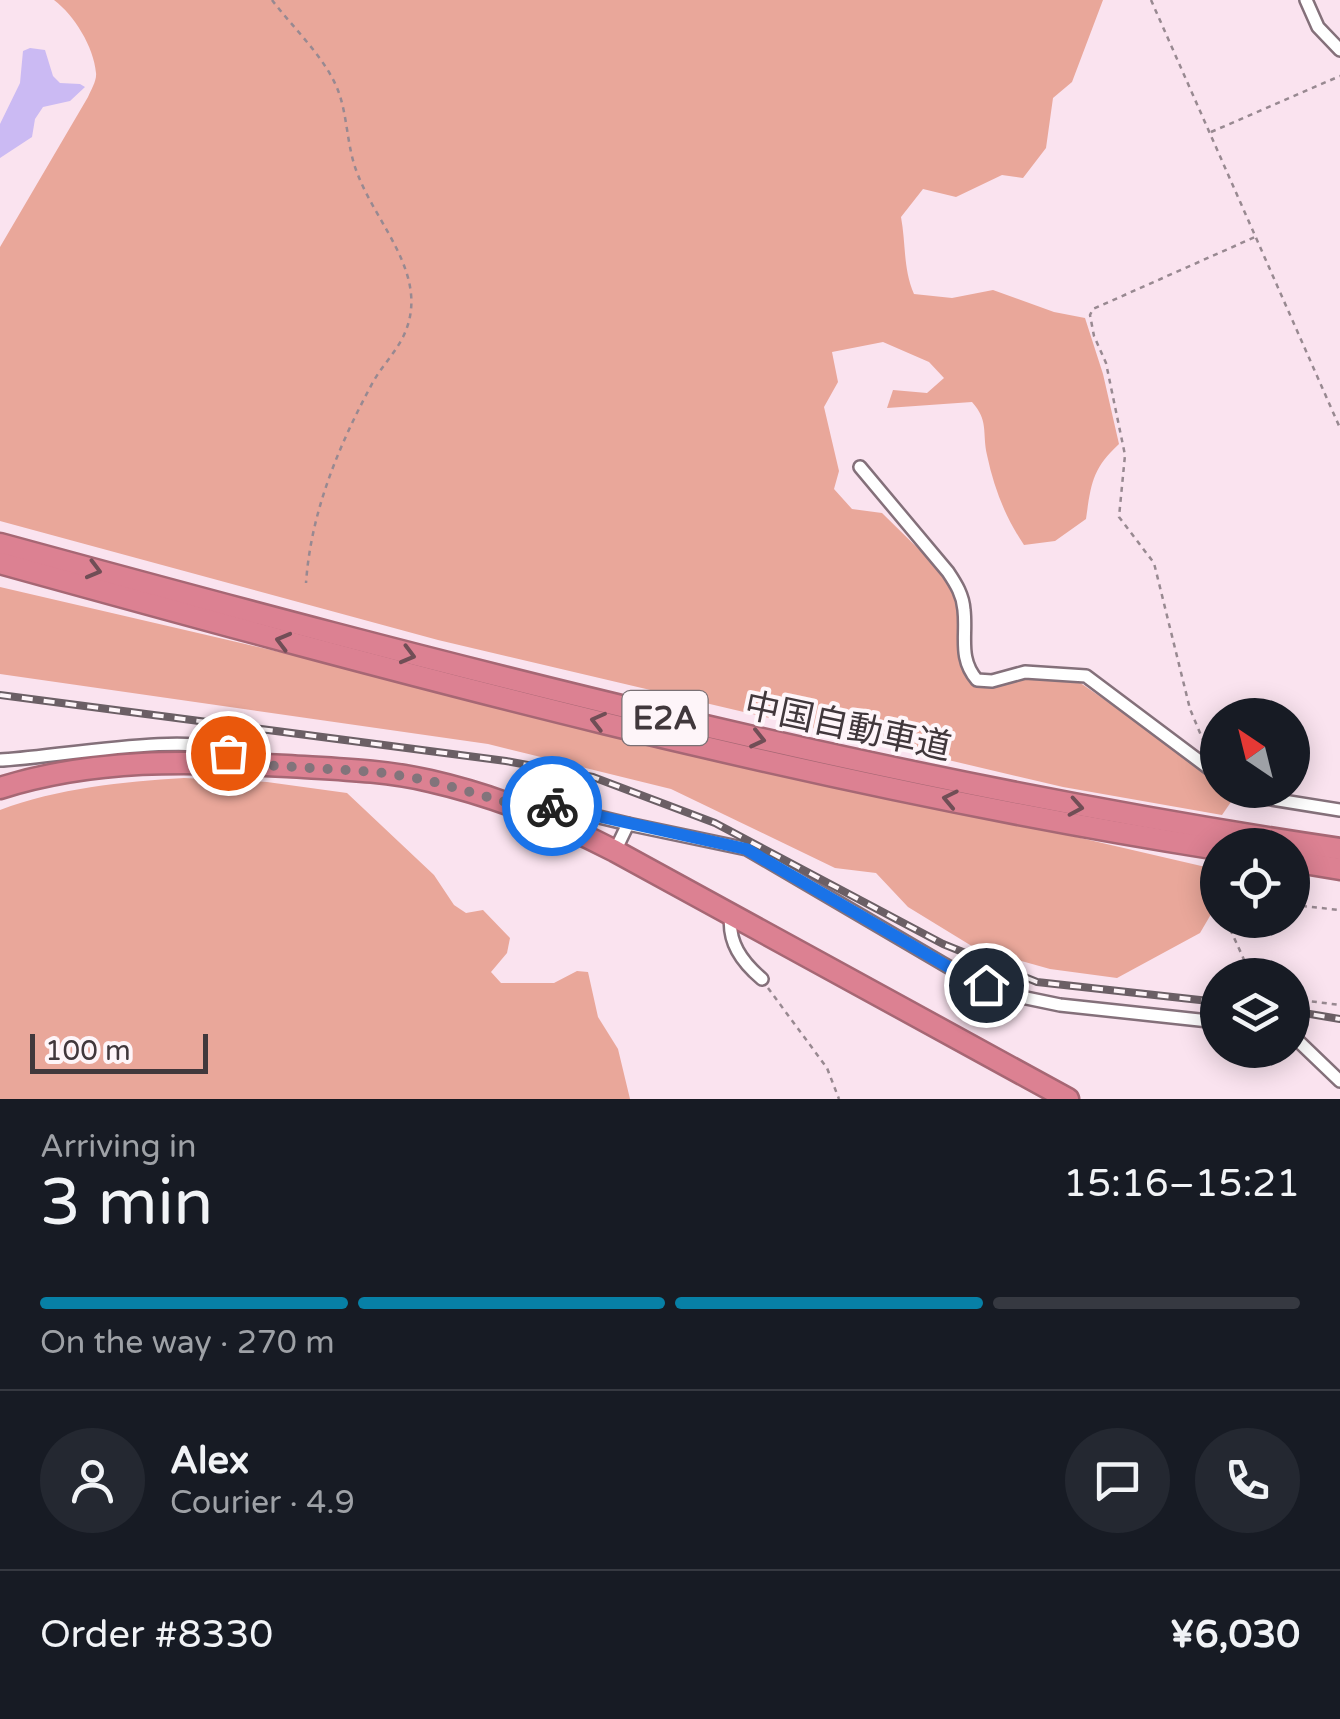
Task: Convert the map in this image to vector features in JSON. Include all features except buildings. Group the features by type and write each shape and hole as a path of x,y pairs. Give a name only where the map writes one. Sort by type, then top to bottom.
{"highway":[{"name":"中国自動車道","path":"0,544 434,662 659,717 1046,802 1340,849"},
{"name":"中国自動車道","path":"0,563 352,659 632,729 1054,821 1200,846"},
{"path":"0,788 34,778 115,765 230,763 377,772 427,780 513,804 615,851 1068,1099"},
{"path":"1310,864 1340,869"}],"street":[{"path":"1306,0 1318,26 1340,50"},
{"path":"860,467 960,591 965,660 978,680 992,681 1026,672 1086,676 1200,761"},
{"path":"0,760 90,750 209,745 228,753 230,763"},
{"path":"513,804 537,802 746,849 964,976 1008,994 1060,1005 1200,1020"},
{"path":"1310,805 1340,810"},
{"path":"615,851 628,824"},
{"path":"731,914 734,945 762,979"},
{"path":"1310,1053 1340,1081"}],"path":[{"path":"272,0 338,91 357,174 408,269 412,290 403,336 371,386 325,482 308,548 306,583"},
{"path":"1151,0 1340,428"},
{"path":"1210,132 1340,76"},
{"path":"1200,734 1190,709 1154,563 1119,517 1125,454 1106,363 1090,315 1094,309 1255,237"},
{"path":"1310,907 1340,910"},
{"path":"762,979 821,1058 839,1099"},
{"path":"1310,1001 1340,1005"}],"shaded area":[{"path":"54,0 1103,0 1072,82 1053,98 1046,148 1023,178 1002,175 956,197 923,189 901,217 906,266 914,294 952,298 993,290 1054,312 1085,318 1119,444 1094,478 1086,519 1055,541 1024,545 997,491 977,409 972,402 887,408 893,390 927,393 944,378 929,362 883,342 832,352 838,382 824,407 839,471 834,489 852,509 882,513 943,573 957,601 962,666 978,688 1028,679 1079,682 1200,766 1200,808 1227,808 1222,815 1063,787 438,640 0,521 0,247 88,97 96,76 82,32"},
{"path":"45,50 53,76 60,83 85,87 70,101 43,107 35,119 32,137 0,158 0,124 20,83 23,51"},
{"path":"0,587 1200,866 1200,933 1117,978 1050,969 975,948 908,907 876,873 835,868 671,789 488,744 0,674"},
{"path":"184,778 267,782 347,793 434,875 454,905 466,913 483,910 510,938 507,953 491,972 501,983 554,983 577,971 588,972 598,1017 618,1049 630,1099 0,1099 0,810 67,791"}],"railway":[{"path":"0,695 506,761 593,777 715,823 943,944 1037,982 1200,1000"},
{"path":"1310,1014 1340,1019"}],"way so far":[{"path":"228,753 230,763 377,772 427,780 513,804 537,802 552,806"}],"route":[{"path":"552,806 746,849 964,976 986,985"}]}
